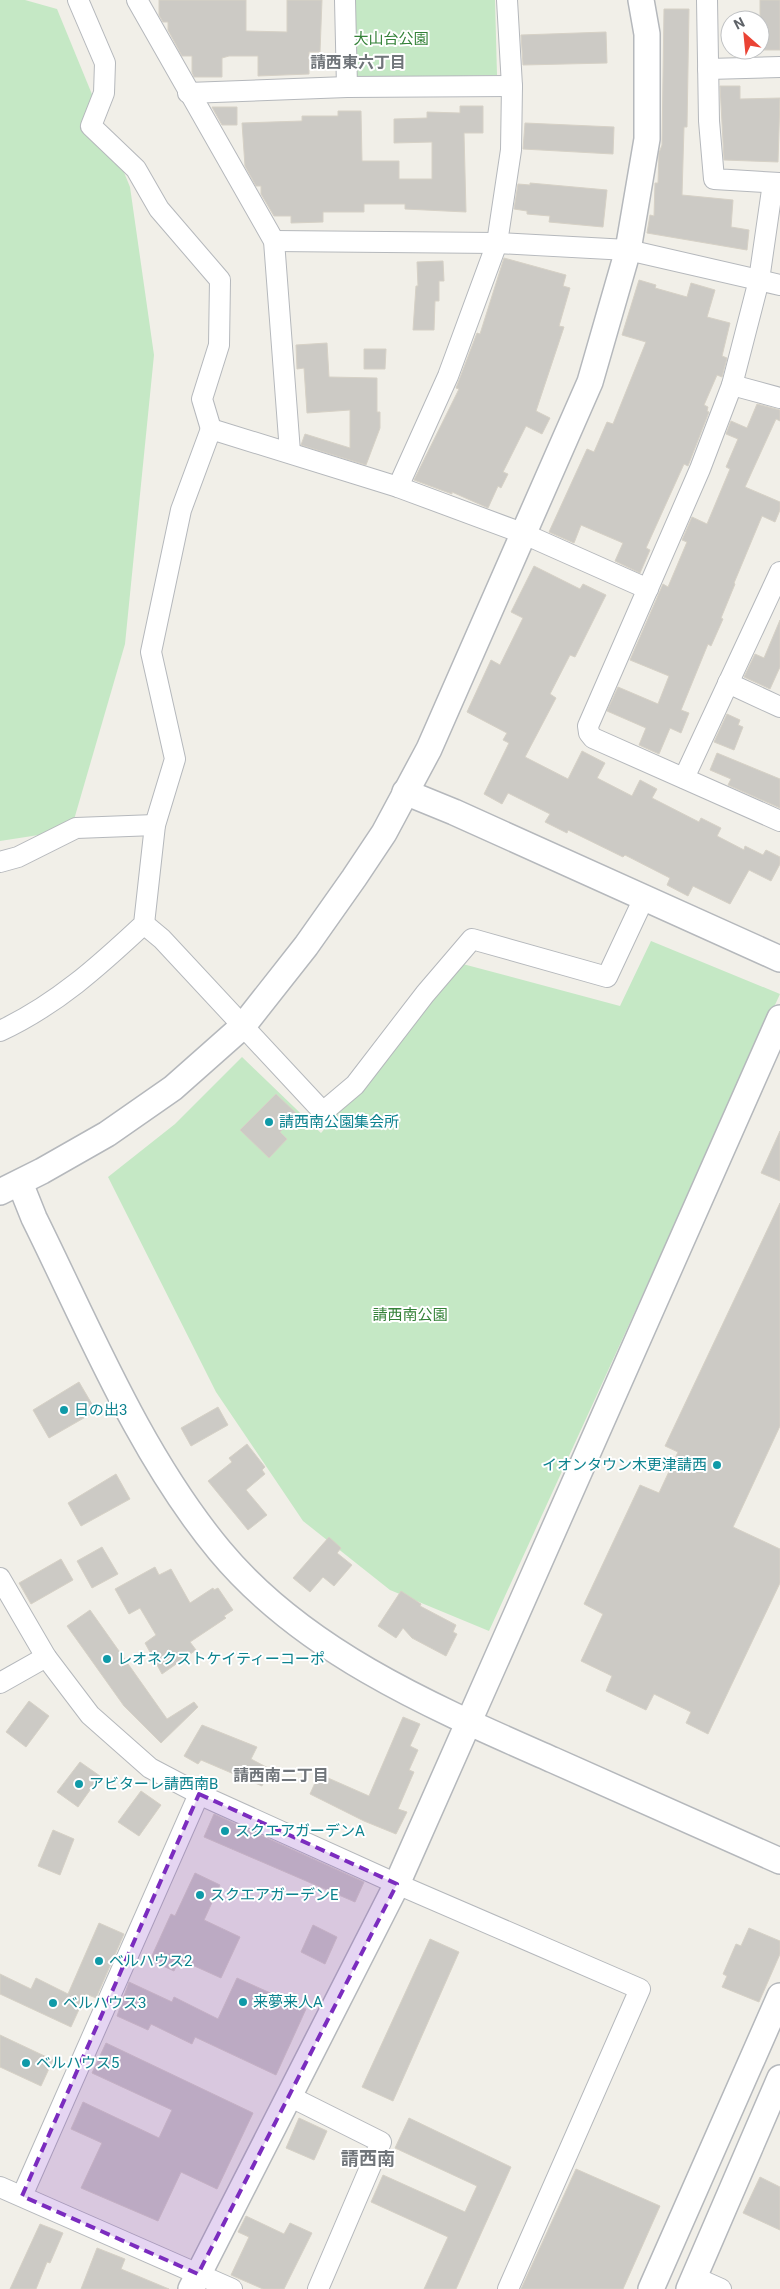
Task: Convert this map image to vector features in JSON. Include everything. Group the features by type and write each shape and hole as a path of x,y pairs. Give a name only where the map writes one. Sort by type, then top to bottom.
{"street":[{"path":"0,1031 32,1016 97,968 144,924 155,825 175,759 151,652 181,510 210,429 202,399 219,345 220,280 159,209 136,169 91,126 104,93 105,63 78,0"},
{"path":"137,0 188,93 274,241 290,452"},
{"path":"345,0 346,87"},
{"path":"398,487 448,376 497,243 511,150 512,86 506,0"},
{"path":"642,0 647,34 647,139 628,250 590,382 429,749 384,833 354,878 306,946 243,1026 173,1088 107,1134 10,1187 34,1218 140,1431 186,1506 220,1551 252,1586 325,1644 378,1676 469,1723 780,1861"},
{"path":"707,0 709,121 714,179 777,183 759,280 732,385 700,469 588,726 589,733 593,738 780,821"},
{"path":"708,69 780,67"},
{"path":"188,93 346,87 512,86"},
{"path":"274,241 497,243 628,250 780,285"},
{"path":"732,385 780,398"},
{"path":"210,429 290,452 398,487 522,534 648,589"},
{"path":"684,778 780,572"},
{"path":"728,683 780,707"},
{"path":"405,792 780,960"},
{"path":"0,862 18,857 76,828 155,825"},
{"path":"144,924 162,939 323,1112 355,1086 425,994 472,939 607,977 644,898"},
{"path":"195,2282 397,1884 780,1018"},
{"path":"0,1578 46,1657 90,1715 150,1768 199,1794 397,1884 640,1989 508,2289"},
{"path":"0,1683 46,1657"},
{"path":"22,2196 199,1794"},
{"path":"651,2289 780,1996"},
{"path":"721,2289 691,2283 780,2078"},
{"path":"289,2096 381,2142 318,2289"},
{"path":"0,2187 22,2196 195,2282 232,2289"}],"highlighted area":[{"path":"199,1794 397,1884 198,2274 22,2196"}],"green space":[{"path":"0,0 25,0 57,9 130,187 154,355 125,644 71,830 0,841"},
{"name":"大山台公園","path":"350,0 495,0 497,75 352,79"},
{"name":"請西南公園","path":"651,941 780,994 489,1631 390,1590 303,1521 216,1392 108,1177 175,1124 242,1057 321,1133 391,1052 459,963 620,1006"}],"building":[{"path":"159,0 246,0 246,31 287,32 287,0 322,0 320,52 309,52 309,74 258,76 258,56 229,56 222,58 222,77 194,77 192,72 192,56 182,56 168,30 168,22 163,22 159,15"},
{"path":"760,0 780,0 780,50 770,50 770,10 760,10"},
{"path":"664,9 689,9 687,127 684,127 682,195 733,200 731,227 749,230 747,250 647,233 650,215 654,216 655,183 658,183 659,153 662,145"},
{"path":"606,32 607,63 523,65 521,35"},
{"path":"720,86 740,86 740,99 780,98 778,162 724,160"},
{"path":"460,106 483,106 483,133 464,133 466,212 405,209 405,204 364,204 364,212 323,212 323,222 291,223 291,216 274,216 261,194 261,186 256,186 245,166 242,123 302,121 302,116 338,116 338,111 361,111 362,161 399,161 399,179 432,179 432,142 394,143 394,119 427,118 427,112 460,113"},
{"path":"212,107 237,107 237,125 222,125"},
{"path":"525,123 614,127 613,154 523,149"},
{"path":"530,183 607,190 603,227 549,222 550,216 527,214 527,211 514,209 518,184 530,185"},
{"path":"504,258 566,275 563,286 570,288 559,326 564,327 536,411 550,418 542,434 526,426 503,472 508,474 501,488 498,486 488,508 452,492 452,494 414,480 459,389 456,388 477,333 480,334"},
{"path":"443,261 444,281 439,281 439,301 435,301 434,330 413,330 416,286 418,286 417,262"},
{"path":"639,280 656,285 655,288 687,297 691,283 715,290 707,317 730,323 722,356 727,358 722,377 717,375 704,405 708,407 707,411 709,412 688,466 684,464 646,548 650,550 640,573 615,561 623,543 581,525 574,543 549,532 587,449 594,452 607,422 613,424 646,342 622,335"},
{"path":"327,343 329,377 377,378 377,412 380,412 380,428 366,465 301,445 305,434 350,448 350,410 307,413 304,368 297,369 296,345"},
{"path":"364,349 386,349 385,369 364,369"},
{"path":"757,404 780,410 780,421 776,419 745,487 780,502 780,510 775,522 762,516 734,583 721,618 723,619 711,646 708,644 681,710 689,713 681,733 670,728 659,754 639,745 646,728 607,711 618,687 658,704 669,676 630,660 663,584 668,587 687,542 682,540 692,517 707,524 730,469 726,467 738,439 726,434 731,421 747,428"},
{"path":"534,566 580,589 583,584 606,595 575,657 570,655 550,694 556,698 525,757 568,779 582,751 605,763 597,778 632,796 640,780 657,789 652,798 699,822 701,818 721,828 717,836 744,850 745,846 763,855 766,850 780,857 780,864 771,881 749,870 730,904 693,886 688,896 667,885 670,878 625,855 623,857 568,830 567,833 545,822 550,814 508,793 502,804 484,794 509,743 503,740 507,733 467,712 491,660 500,665 523,618 511,612"},
{"path":"780,620 780,667 770,689 744,677 755,654 764,658"},
{"path":"727,714 740,720 738,725 743,727 734,750 714,742"},
{"path":"717,753 780,779 780,808 728,785 731,779 710,770"},
{"name":"請西南公園集会所","path":"276,1094 297,1114 280,1132 287,1139 269,1158 240,1130"},
{"path":"780,1131 780,1181 761,1173"},
{"name":"イオンタウン木更津請西","path":"780,1203 780,1426 733,1527 780,1549 780,1583 708,1734 686,1723 691,1712 654,1694 646,1710 606,1691 612,1676 581,1661 603,1614 584,1604 640,1485 659,1493 678,1452 665,1446"},
{"name":"日の出3","path":"79,1382 96,1411 49,1438 33,1410"},
{"path":"218,1407 228,1425 191,1446 181,1428"},
{"path":"247,1444 265,1467 262,1470 265,1474 246,1490 267,1515 248,1530 208,1481 232,1462 229,1458"},
{"path":"116,1474 130,1499 81,1526 68,1503"},
{"path":"329,1537 341,1548 337,1553 352,1565 334,1586 323,1577 310,1592 293,1578"},
{"path":"102,1547 118,1574 92,1588 77,1561"},
{"path":"61,1559 73,1580 31,1604 19,1583"},
{"path":"155,1567 159,1575 171,1569 190,1603 213,1588 214,1590 218,1588 233,1610 224,1616 226,1618 190,1642 196,1650 162,1674 145,1643 156,1635 140,1608 129,1614 115,1589"},
{"path":"401,1591 421,1604 420,1606 456,1625 453,1632 457,1634 446,1656 412,1638 403,1628 396,1638 378,1626"},
{"name":"レオネクストケイティーコーポ","path":"90,1610 167,1719 194,1702 198,1707 161,1743 124,1706 67,1626"},
{"path":"29,1701 49,1716 26,1747 6,1732"},
{"path":"403,1717 420,1724 410,1746 418,1750 409,1770 414,1772 398,1809 407,1812 396,1834 364,1821 310,1794 319,1774 369,1796"},
{"path":"202,1725 257,1747 251,1759 270,1769 262,1786 201,1760 198,1764 184,1756"},
{"name":"アビターレ請西南B","path":"80,1762 100,1776 78,1807 57,1792"},
{"path":"141,1791 161,1805 139,1836 118,1822"},
{"path":"214,1814 364,1882 355,1902 204,1837"},
{"path":"53,1830 74,1839 60,1875 38,1866"},
{"path":"195,1873 220,1885 204,1920 240,1937 221,1978 179,1959 174,1971 150,1960 171,1914 175,1916"},
{"path":"99,1923 124,1934 96,1998 86,1994 71,2027 0,1994 0,1974 31,1989 36,1978 68,1994"},
{"path":"313,1925 337,1937 325,1964 301,1952"},
{"path":"749,1928 780,1941 780,1954 759,2002 722,1987 727,1976 723,1974 736,1944 741,1946"},
{"path":"430,1939 459,1952 393,2101 362,2087"},
{"path":"237,1978 306,2009 276,2075 195,2037 192,2044 151,2024 148,2030 117,2016 129,1982 172,2002 174,1997 218,2019"},
{"name":"ベルハウス5","path":"0,2035 53,2060 41,2086 0,2067"},
{"path":"106,2043 253,2113 217,2189 181,2172 158,2221 81,2188 102,2143 71,2129 83,2102 159,2138 172,2110 92,2073"},
{"path":"299,2118 327,2131 314,2160 286,2148"},
{"path":"409,2118 511,2167 456,2289 424,2289 448,2237 371,2202 383,2175 465,2212 477,2186 395,2148"},
{"path":"576,2169 660,2206 623,2289 521,2289"},
{"path":"760,2177 780,2187 780,2230 743,2213"},
{"path":"246,2216 284,2234 290,2223 312,2233 284,2289 263,2289 231,2275 249,2237 238,2232"},
{"path":"40,2224 63,2233 50,2263 47,2262 36,2289 10,2289"},
{"path":"97,2248 125,2259 121,2269 169,2289 81,2289"}],"place":[{"name":"請西南公園集会所","path":"269,1122"},
{"name":"日の出3","path":"64,1410"},
{"name":"イオンタウン木更津請西","path":"717,1465"},
{"name":"レオネクストケイティーコーポ","path":"107,1659"},
{"name":"アビターレ請西南B","path":"79,1784"},
{"name":"スクエアガーデンA","path":"225,1831"},
{"name":"スクエアガーデンE","path":"200,1895"},
{"name":"ベルハウス2","path":"99,1961"},
{"name":"来夢来人A","path":"243,2002"},
{"name":"ベルハウス3","path":"53,2003"},
{"name":"ベルハウス5","path":"26,2063"}],"district":[{"name":"請西東六丁目","path":"358,62"},
{"name":"請西南二丁目","path":"281,1775"},
{"name":"請西南","path":"368,2159"}]}
